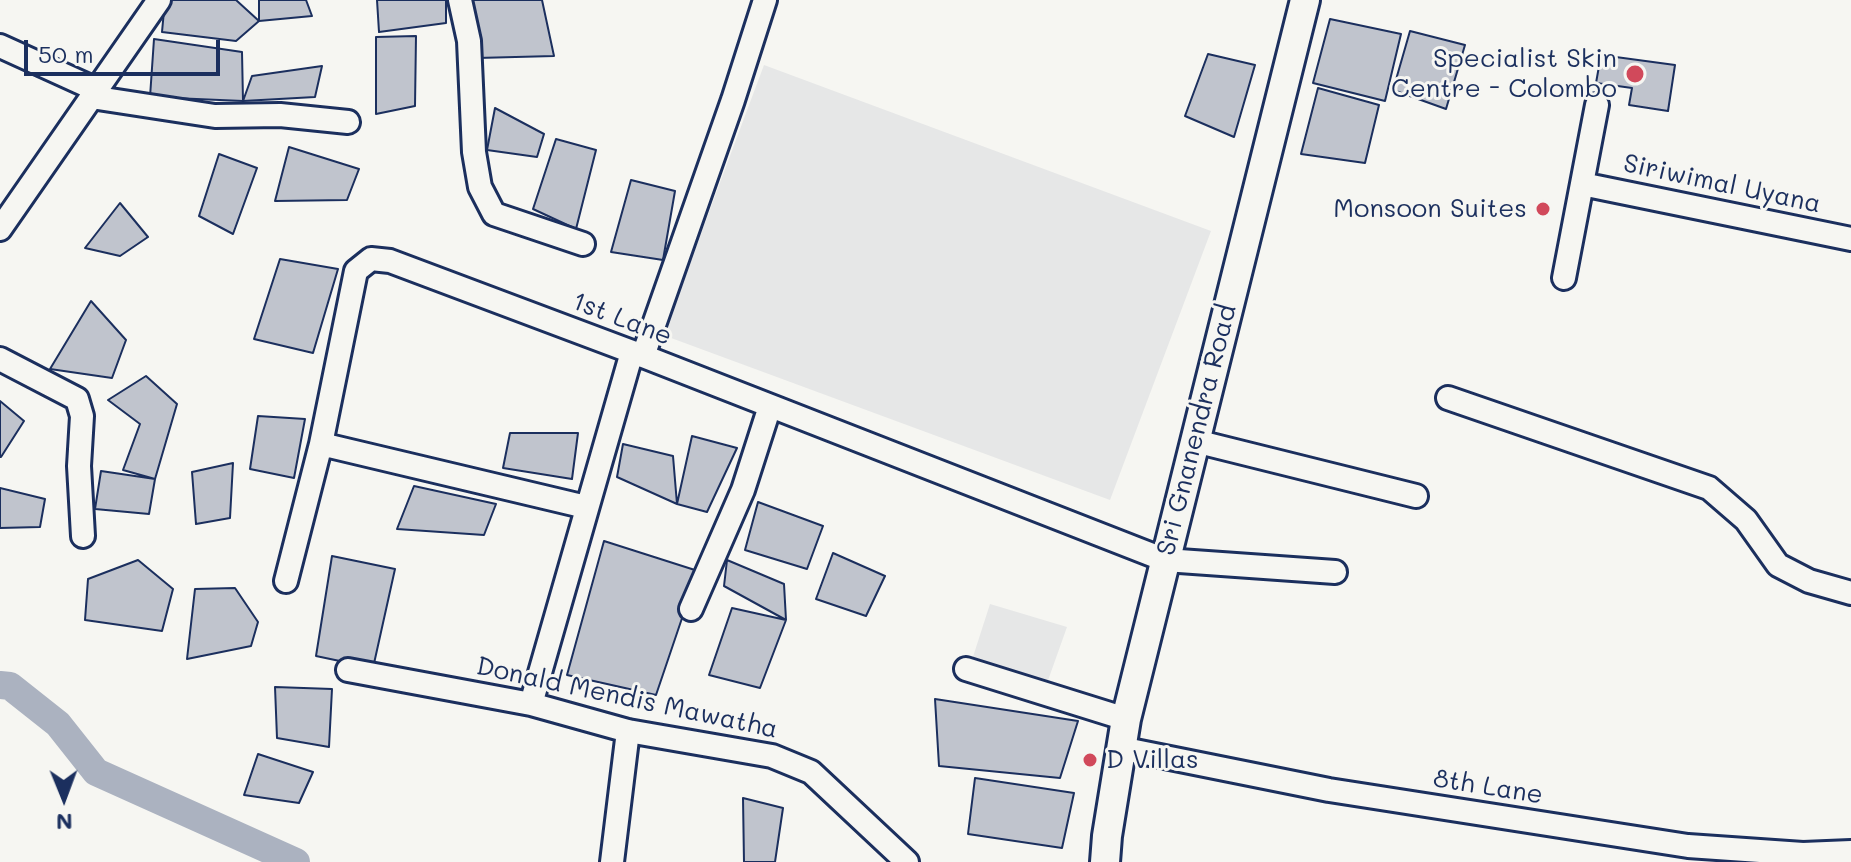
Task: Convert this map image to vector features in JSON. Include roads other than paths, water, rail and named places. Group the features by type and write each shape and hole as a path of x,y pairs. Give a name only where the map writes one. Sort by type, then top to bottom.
{"street":[{"path":"0,229 159,0"},
{"path":"460,0 469,41 474,152 480,187 494,214 583,244"},
{"path":"531,704 586,507 637,354 727,116 765,0"},
{"name":"Sri Gnanendra Road","path":"1105,862 1126,719 1305,0"},
{"path":"0,46 94,94 215,116 280,115 348,122"},
{"path":"1564,278 1597,105"},
{"name":"Siriwimal Uyana","path":"1582,184 1851,239"},
{"name":"1st Lane","path":"286,581 321,444 356,271 371,259 390,261 637,354 1165,560 1335,572"},
{"path":"0,359 77,399 82,416 79,466 83,536"},
{"path":"1448,398 1709,488 1746,520 1778,565 1809,581 1851,593"},
{"path":"691,609 743,490 770,406"},
{"path":"1195,441 1416,496"},
{"path":"321,444 586,507"},
{"path":"966,669 1126,719"},
{"name":"Donald Mendis Mawatha","path":"348,670 531,704 628,731 772,756 811,772 907,862"},
{"path":"612,862 628,731"},
{"name":"8th Lane","path":"1120,748 1329,790 1688,846 1803,854 1851,852"}],"waterway":[{"path":"0,685 10,686 58,724 96,772 296,862"}],"place":[{"name":"Specialist Skin Centre - Colombo","path":"1635,74"},
{"name":"Monsoon Suites","path":"1543,209"},
{"name":"D Villas","path":"1090,760"}]}
